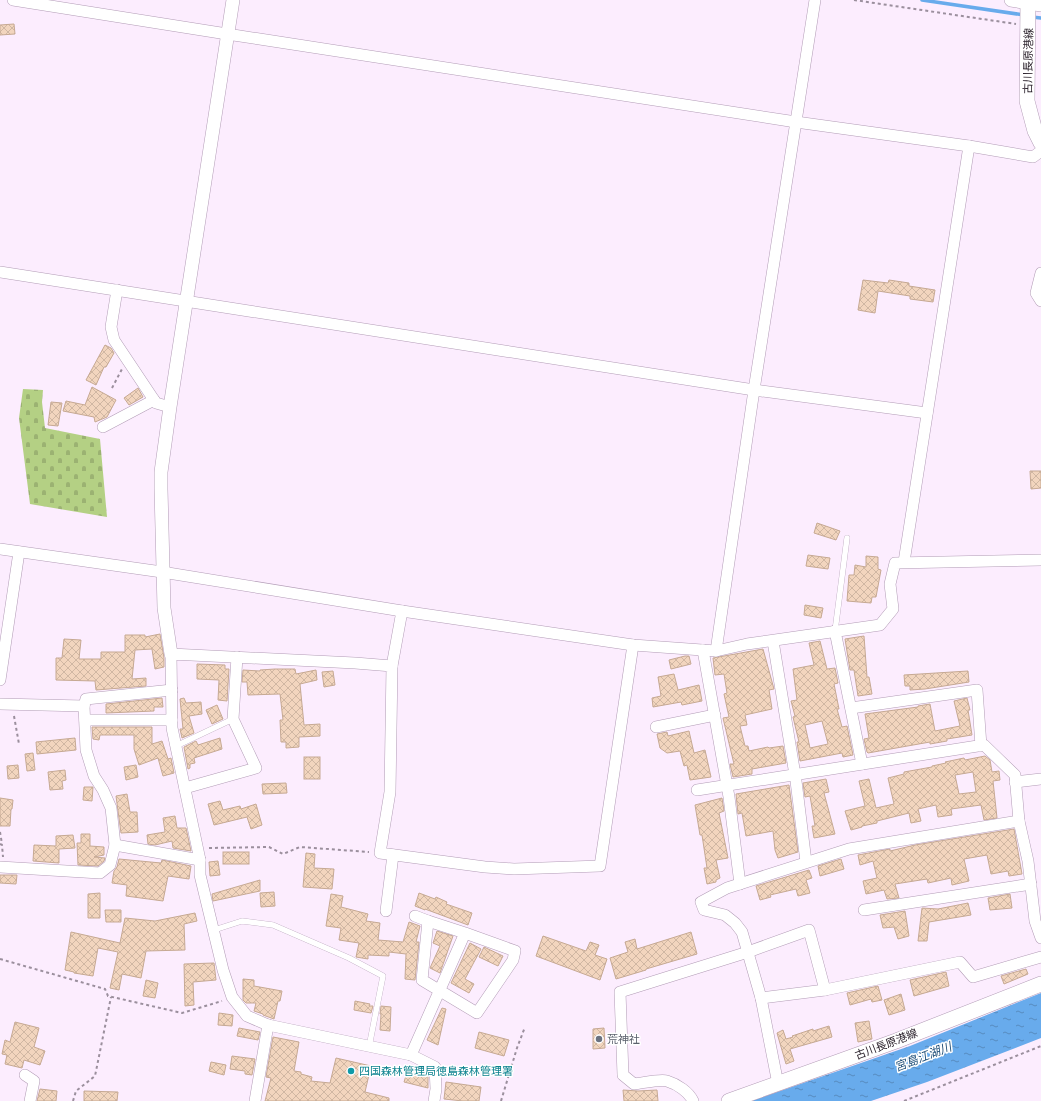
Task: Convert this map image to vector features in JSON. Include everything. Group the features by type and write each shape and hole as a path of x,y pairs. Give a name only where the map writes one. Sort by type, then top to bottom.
{"main road":[{"name":"古川長原港線","path":"1031,11 1027,101 1035,131 1041,143"},
{"name":"古川長原港線","path":"730,1101 896,1041 1041,984"}],"street":[{"path":"13,0 796,122 969,146 1033,157 1041,150"},
{"path":"233,0 161,472 162,572 164,608 171,654 172,728 198,849 200,874 223,970 232,998 247,1016 268,1025 411,1055 434,1067 436,1089 434,1101"},
{"path":"716,651 754,390 815,0"},
{"path":"1011,0 1031,11"},
{"path":"904,562 969,146"},
{"path":"0,272 754,390 927,413"},
{"path":"1041,273 1036,293 1041,300"},
{"path":"117,290 111,327 114,340 156,403 170,407"},
{"path":"103,427 154,400"},
{"path":"0,549 162,572 402,611 633,645 716,651 880,625 893,609 890,584 895,563 1041,560"},
{"path":"0,680 19,552"},
{"path":"402,611 392,666 390,792 380,853 393,855 485,867 514,869 600,866 633,645"},
{"path":"836,632 862,764"},
{"path":"773,641 795,774 806,862"},
{"path":"703,650 727,786 740,884"},
{"path":"171,654 392,666"},
{"path":"185,788 256,768 233,719 237,657"},
{"path":"0,867 100,873 110,865 115,845 111,808 103,790 94,776 86,750 84,706 86,699 172,690"},
{"path":"851,708 977,690 981,746"},
{"path":"0,704 84,706"},
{"path":"656,727 715,715"},
{"path":"85,720 172,720"},
{"path":"697,790 984,745 1014,775 1019,821 1028,861 1035,921 1041,938"},
{"path":"1015,782 1041,779"},
{"path":"778,1084 761,998 742,932 735,923 725,915 704,910 702,902 726,888 849,849 1019,821"},
{"path":"115,845 200,860"},
{"path":"386,911 393,855"},
{"path":"864,910 1031,884"},
{"path":"415,916 515,951 513,960 477,1013 422,980 428,921"},
{"path":"692,1101 691,1097 682,1089 666,1081 634,1084 623,1074 620,992 748,952 809,930 825,990"},
{"path":"411,1055 465,933"},
{"path":"761,998 825,990 960,962 973,977 1041,957"},
{"path":"255,1101 268,1025"},
{"path":"25,1075 34,1081 30,1101"}],"lane":[{"path":"836,632 847,538"},
{"path":"176,746 233,719"},
{"path":"214,930 242,921 273,925 349,958 383,976 369,1047"}],"path":[{"path":"854,0 1031,11"},
{"path":"112,388 127,360"},
{"path":"13,704 19,744"},
{"path":"0,832 2,845"},
{"path":"198,849 269,847 283,854 300,847 380,853"},
{"path":"0,959 105,989 108,996 111,997 182,1013 232,998"},
{"path":"73,1101 76,1091 95,1076 111,997"},
{"path":"501,1101 525,1027"},
{"path":"904,1101 1041,1046"}],"green space":[{"path":"23,389 43,390 42,402 45,428 100,439 107,517 30,504 19,418"}],"water":[{"name":"宮島江湖川","path":"1041,993 1041,1038 927,1082 871,1101 751,1101 910,1046"}],"building":[{"path":"14,24 15,34 0,35 0,25"},
{"path":"863,280 888,283 889,280 909,283 909,286 935,290 933,302 910,299 910,296 878,291 875,313 858,310"},
{"path":"105,345 111,348 114,353 106,367 104,367 96,385 86,380"},
{"path":"92,387 116,400 107,417 95,422 94,417 63,411 66,401 85,405"},
{"path":"138,388 143,397 129,405 124,398"},
{"path":"51,402 62,403 58,426 48,425"},
{"path":"1030,471 1041,471 1041,488 1031,489"},
{"path":"817,523 840,531 836,540 814,533"},
{"path":"808,555 830,558 828,569 806,566"},
{"path":"866,556 878,557 878,569 881,570 876,597 872,597 871,603 847,601 849,575 854,575 855,565 866,567"},
{"path":"805,605 823,608 821,618 804,615"},
{"path":"160,634 164,667 155,669 152,649 135,650 132,679 146,678 146,686 96,690 95,681 56,680 56,658 62,658 64,639 81,640 79,659 101,659 101,652 125,652 125,635 145,635 145,637"},
{"path":"864,636 867,677 869,677 872,694 858,696 854,670 850,670 845,639"},
{"path":"820,641 827,669 835,668 838,683 834,684 839,709 837,709 842,727 847,726 853,755 843,757 842,753 800,761 797,742 799,742 791,701 797,700 793,669 814,665 809,643","holes":["822,721 828,744 810,748 805,725"]},
{"path":"763,649 774,689 769,690 772,709 745,715 747,725 740,726 745,746 748,746 749,751 783,746 786,763 752,769 752,774 733,777 730,764 734,764 723,718 729,717 724,694 727,693 724,674 715,675 713,658"},
{"path":"689,656 691,664 671,669 669,660"},
{"path":"197,664 225,665 225,669 229,669 227,701 218,700 219,680 197,679"},
{"path":"295,669 296,674 316,670 317,680 300,684 304,725 320,724 320,736 299,737 299,747 286,748 286,742 281,742 280,720 283,720 280,694 248,695 247,682 242,682 243,670 260,671"},
{"path":"333,671 335,685 324,687 322,672"},
{"path":"968,671 969,682 910,690 910,686 905,686 904,675"},
{"path":"674,674 678,690 699,685 702,701 682,705 681,702 653,707 652,698 661,696 658,677"},
{"path":"162,698 163,707 154,707 154,711 106,713 106,704"},
{"path":"184,698 186,703 201,702 202,714 189,716 194,733 182,738 180,729 183,729 180,699"},
{"path":"967,698 970,710 968,710 972,735 947,739 947,741 930,744 930,742 867,752 864,739 869,738 865,714 930,704 935,731 960,726 954,701"},
{"path":"217,705 223,719 212,724 206,710"},
{"path":"92,727 152,727 152,744 162,741 168,759 171,758 174,773 163,776 158,758 139,765 134,749 134,735 100,735 99,740 93,739"},
{"path":"689,731 694,753 705,750 711,777 690,780 687,765 684,766 680,751 667,753 660,748 657,734 667,732 668,736"},
{"path":"75,738 76,750 37,754 36,742"},
{"path":"220,738 222,749 194,758 195,763 190,764 190,768 188,769 184,747 196,741 198,745"},
{"path":"33,753 35,770 27,771 25,754"},
{"path":"985,756 990,760 992,772 999,771 1000,780 993,781 997,818 984,820 981,805 951,809 952,815 938,817 936,805 918,809 921,821 911,823 909,813 877,821 877,823 851,830 845,811 865,806 859,781 869,779 876,808 894,804 888,778 904,774 904,772 932,767 946,763 945,762 964,758 965,760","holes":["973,772 976,792 959,794 955,775"]},
{"path":"304,757 320,757 320,779 304,779"},
{"path":"18,765 19,778 8,779 7,766"},
{"path":"136,765 138,777 126,780 124,767"},
{"path":"65,770 66,780 62,781 63,789 50,790 48,772"},
{"path":"826,779 829,792 824,793 835,834 814,838 812,826 815,826 810,796 805,797 803,783"},
{"path":"286,783 287,793 263,794 262,784"},
{"path":"789,785 798,852 778,858 775,850 773,831 746,836 742,813 738,814 736,794"},
{"path":"84,787 93,787 92,801 83,800"},
{"path":"127,794 130,812 137,812 138,832 121,833 116,796"},
{"path":"0,798 13,800 10,826 0,826"},
{"path":"722,798 724,811 719,813 728,858 716,860 720,878 716,880 716,882 707,884 704,868 707,868 702,835 700,835 695,805"},
{"path":"220,801 223,810 240,806 241,809 256,804 262,825 251,829 247,817 214,825 208,804"},
{"path":"175,816 177,828 186,828 191,851 173,848 172,841 155,845 148,844 147,835 165,832 163,818"},
{"path":"1014,829 1022,874 1009,876 1008,871 991,874 987,855 964,859 969,881 952,885 951,878 928,883 927,879 895,884 899,898 887,899 884,890 866,894 863,881 877,878 873,861 860,865 858,855 890,849 890,851 915,845"},
{"path":"81,834 90,834 90,846 104,847 104,855 94,857 105,858 104,861 98,866 78,865 77,843 81,843"},
{"path":"73,835 75,848 59,849 59,863 33,861 34,845 56,846 56,836"},
{"path":"223,852 249,852 249,864 223,864"},
{"path":"306,853 315,854 314,868 334,869 332,889 303,887"},
{"path":"119,859 161,863 162,860 191,866 189,879 168,876 163,901 126,896 127,885 112,883 114,871 117,867"},
{"path":"841,859 844,869 820,876 818,866"},
{"path":"218,861 220,875 210,876 209,862"},
{"path":"809,870 812,878 806,880 810,893 798,896 796,889 770,895 771,897 760,900 756,886"},
{"path":"0,875 17,875 16,884 0,883"},
{"path":"260,880 260,891 213,901 212,894"},
{"path":"274,892 275,906 261,907 260,893"},
{"path":"100,893 100,918 88,918 88,894"},
{"path":"419,893 435,899 436,897 447,902 446,904 472,913 468,925 415,906"},
{"path":"331,894 343,896 341,907 368,914 366,921 380,923 378,940 403,942 409,922 420,926 416,942 419,942 415,980 405,979 406,954 389,952 389,956 368,955 368,959 356,957 359,943 339,940 341,928 326,926"},
{"path":"1010,894 1012,908 990,910 988,898"},
{"path":"968,903 971,915 929,922 927,941 918,941 922,908 938,909"},
{"path":"105,910 121,910 121,922 106,922"},
{"path":"905,911 909,936 898,939 894,927 883,928 880,915"},
{"path":"195,913 197,921 184,924 185,950 146,951 141,978 122,974 119,990 110,988 118,952 98,948 93,976 65,970 71,932 120,943 125,918 155,921"},
{"path":"437,931 453,936 440,973 430,968 440,946 433,943"},
{"path":"691,932 697,954 616,979 610,958 628,952 625,942 635,939 637,949"},
{"path":"543,936 586,951 590,942 599,945 595,955 607,959 600,980 536,956"},
{"path":"470,943 481,949 465,979 474,984 469,993 451,983"},
{"path":"484,947 503,956 498,966 479,957"},
{"path":"214,963 216,980 193,982 194,1005 185,1006 184,964"},
{"path":"1026,969 1028,974 1004,984 1001,976"},
{"path":"946,972 949,986 914,996 910,980"},
{"path":"243,979 254,980 254,986 282,991 274,1019 254,1011 256,1003 246,1003 243,1000"},
{"path":"146,980 158,983 155,998 143,996"},
{"path":"878,986 882,1000 872,1002 871,999 850,1005 847,993"},
{"path":"901,994 905,1010 889,1015 884,1000"},
{"path":"355,1001 373,1006 371,1013 354,1010"},
{"path":"381,1006 391,1007 390,1031 380,1030"},
{"path":"442,1008 446,1009 438,1045 427,1040"},
{"path":"219,1013 233,1015 232,1026 218,1025"},
{"path":"869,1021 872,1039 858,1042 855,1023"},
{"path":"15,1022 39,1028 34,1047 45,1051 40,1065 24,1060 22,1068 5,1064 7,1055 2,1054 5,1040 10,1042"},
{"path":"829,1026 832,1037 790,1049 794,1061 786,1064 777,1033 783,1030 786,1039 813,1029 813,1031"},
{"path":"239,1028 260,1032 258,1040 237,1036"},
{"name":"荒神社","path":"604,1028 605,1048 593,1049 593,1029"},
{"path":"479,1032 509,1040 504,1056 475,1048"},
{"path":"273,1037 299,1042 294,1071 301,1072 301,1074 312,1077 311,1081 330,1083 336,1058 371,1066 365,1092 389,1098 389,1101 265,1101 271,1078 266,1077"},
{"path":"232,1056 255,1059 252,1075 245,1074 245,1071 230,1069"},
{"path":"211,1062 226,1065 224,1075 209,1071"},
{"path":"408,1069 428,1073 428,1088 404,1082"},
{"path":"446,1082 481,1087 479,1101 444,1099"},
{"path":"40,1089 57,1091 56,1101 37,1101"},
{"path":"623,1090 657,1090 658,1101 624,1101"},
{"path":"84,1091 118,1092 117,1101 84,1101"}],"waterway":[{"path":"922,0 1024,15"},
{"path":"1032,17 1041,18"}],"place":[{"name":"荒神社","path":"599,1039"},
{"name":"四国森林管理局徳島森林管理署","path":"351,1071"}]}
